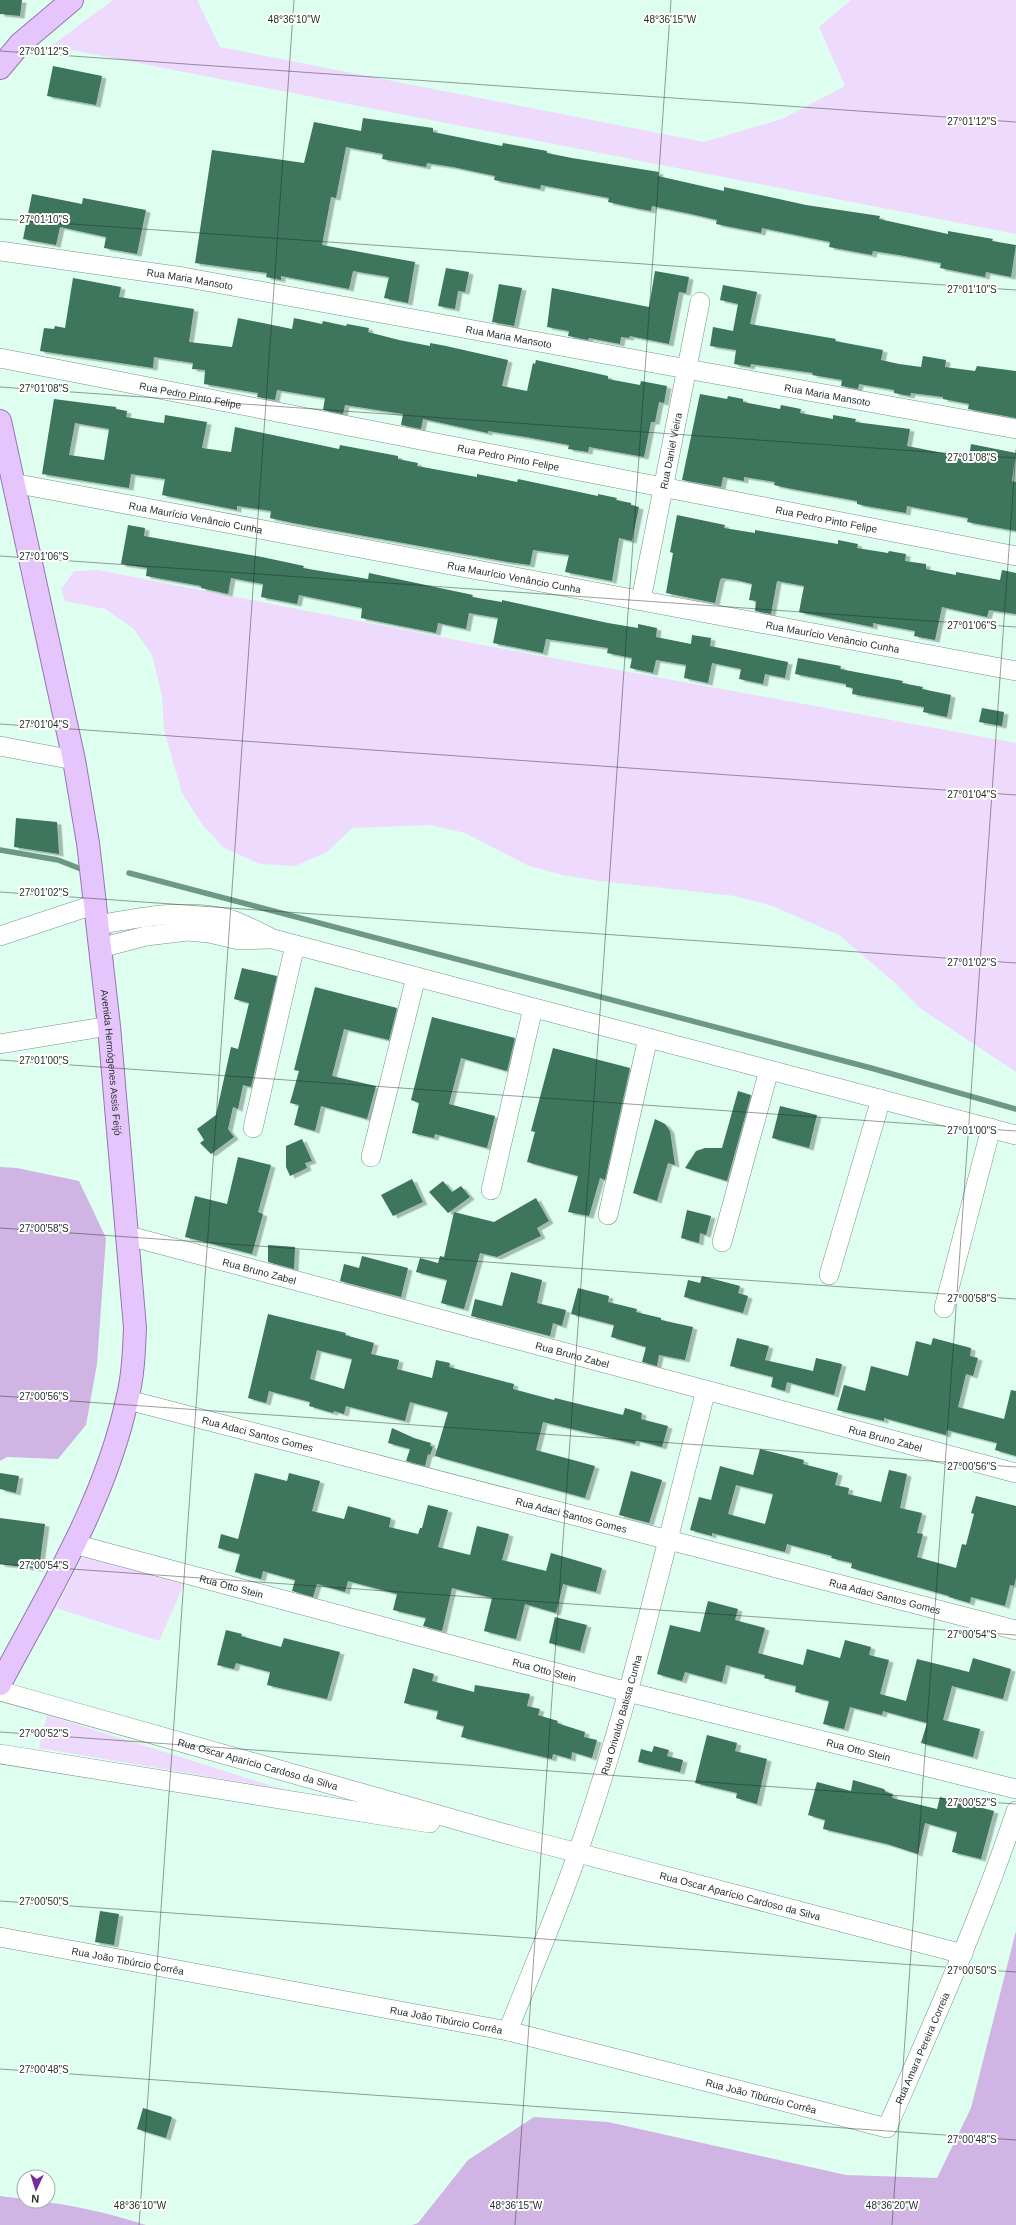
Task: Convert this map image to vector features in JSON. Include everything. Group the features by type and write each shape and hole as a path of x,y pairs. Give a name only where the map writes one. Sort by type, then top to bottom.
{"main road":[{"path":"0,68 20,44 72,0"},
{"name":"Avenida Hermógenes Assis Feijó","path":"0,421 74,760 96,904 129,1236 135,1328 128,1400 106,1474 74,1544 0,1684"}],"street":[{"name":"Rua Maria Mansoto","path":"0,251 84,261 183,277 1016,429"},
{"name":"Rua Daniel Vieira","path":"641,600 700,302"},
{"name":"Rua Pedro Pinto Felipe","path":"0,358 1016,556"},
{"name":"Rua Maurício Venâncio Cunha","path":"13,483 1016,670"},
{"path":"0,746 74,760"},
{"path":"0,936 96,904"},
{"path":"98,925 164,914 193,914 220,917 242,924 273,939 295,945 1016,1134"},
{"path":"100,948 146,936 188,931 209,933 239,940 273,939"},
{"path":"252,1128 295,945"},
{"path":"371,1157 416,977"},
{"path":"491,1190 533,1008"},
{"path":"0,1044 109,1026"},
{"path":"608,1215 648,1038"},
{"path":"722,1242 769,1070"},
{"path":"828,1275 881,1099"},
{"path":"944,1308 991,1128"},
{"name":"Rua Bruno Zabel","path":"129,1236 1016,1473"},
{"name":"Rua Orivaldo Batista Cunha","path":"508,2031 578,1853 628,1692 706,1390"},
{"name":"Rua Adaci Santos Gomes","path":"128,1400 1016,1630"},
{"name":"Rua Otto Stein","path":"74,1544 628,1692 1016,1790"},
{"name":"Rua Oscar Aparício Cardoso da Silva","path":"0,1691 516,1837 963,1954"},
{"name":"Rua Oscar Aparício Cardoso da Silva","path":"0,1754 516,1837"},
{"name":"Rua Amara Pereira Correia","path":"887,2128 963,1954 999,1862 1016,1811"},
{"name":"Rua João Tibúrcio Corrêa","path":"0,1937 508,2031 887,2128"}],"shaded area":[{"path":"113,0 197,0 220,47 704,142 782,119 845,86 819,27 851,0 1016,0 1016,234 51,46"},
{"path":"98,570 477,644 1016,743 1016,1072 921,1009 895,983 839,935 772,906 735,896 600,881 563,875 529,866 465,833 430,825 352,828 327,852 295,866 260,864 224,848 201,823 182,793 164,730 162,696 152,655 133,628 105,609 65,601 61,589 74,571"},
{"path":"0,1167 17,1168 79,1181 106,1238 97,1364 86,1425 58,1459 7,1457 0,1461"},
{"path":"84,1554 185,1582 159,1641 56,1608"},
{"path":"47,1715 282,1789 39,1748"},
{"path":"1016,1931 1016,2225 412,2225 418,2223 468,2160 534,2117 608,2122 846,2175 937,2178 971,2108"},
{"path":"0,2196 16,2198 16,2209 56,2209 56,2203 86,2209 146,2225 0,2225"}],"building":[{"path":"0,0 22,0 20,16 0,14"},
{"path":"53,66 102,76 96,105 47,96"},
{"path":"363,118 433,128 433,132 502,146 503,143 547,151 547,153 572,158 659,172 658,176 724,191 724,187 806,205 880,216 879,219 948,234 948,231 993,239 992,241 1016,245 1011,277 986,272 985,277 940,268 941,263 873,251 872,255 829,247 830,242 762,228 761,233 716,224 717,220 652,206 651,211 608,202 609,198 541,185 540,189 494,180 495,176 453,167 427,163 426,167 382,159 383,154 346,147 336,198 331,197 322,245 415,262 408,303 384,298 389,277 353,271 349,289 281,276 281,280 266,277 267,273 195,263 212,150 304,163 314,122 361,131"},
{"path":"32,194 82,204 83,198 146,210 137,254 104,248 106,237 60,227 56,245 23,239"},
{"path":"446,268 469,272 465,292 458,291 455,309 438,306"},
{"path":"655,271 689,277 686,293 679,292 669,344 630,336 629,338 621,337 620,344 589,338 588,340 568,336 569,331 547,327 552,288 649,307"},
{"path":"73,278 121,287 119,297 194,309 189,342 232,347 238,318 292,329 294,318 322,324 323,321 346,326 347,324 369,328 368,332 399,340 430,346 430,343 508,360 502,386 527,391 533,363 535,364 536,360 608,376 608,379 640,385 641,381 667,386 664,403 659,402 655,422 651,422 644,457 589,447 588,452 568,449 569,445 488,431 488,433 423,419 421,429 401,425 403,414 345,405 343,414 323,410 325,398 277,390 275,400 257,397 258,393 204,384 205,370 192,369 193,363 154,357 153,368 40,351 44,328 54,329 55,326 65,328"},
{"path":"499,284 522,288 514,326 492,322"},
{"path":"723,285 757,292 750,324 836,339 835,341 883,350 881,360 899,364 921,367 923,356 946,360 945,367 975,371 977,366 1016,371 1016,418 968,409 969,404 943,399 943,397 911,393 910,396 894,393 894,390 859,384 858,389 841,386 842,380 812,375 813,373 751,364 750,367 734,364 736,350 710,346 713,327 733,331 738,304 720,300"},
{"path":"700,394 727,399 728,396 743,399 743,402 780,409 781,405 801,409 800,413 833,419 833,415 856,419 855,422 910,429 907,446 969,458 971,444 1016,453 1012,481 1016,482 1016,531 967,522 968,518 907,506 906,513 866,506 857,504 857,501 787,488 774,485 775,482 744,477 744,481 723,477 721,487 682,480"},
{"path":"54,399 116,407 116,409 127,411 126,417 156,422 164,423 165,415 207,422 202,448 231,452 235,427 339,449 340,445 398,456 398,459 418,463 417,466 477,477 477,474 517,482 518,479 598,496 598,494 617,498 616,500 631,503 631,505 639,507 632,541 619,538 612,581 565,572 569,555 533,550 530,565 508,562 293,523 270,518 271,511 237,506 237,510 162,495 165,479 131,474 129,488 42,474","holes":["75,423 109,429 104,460 69,455"]},
{"path":"677,515 725,525 724,528 755,533 755,530 838,544 838,540 858,544 857,548 906,554 905,561 926,564 926,569 956,575 956,572 1000,580 1002,570 1016,573 1016,614 989,610 987,617 942,607 935,640 914,636 915,631 873,623 873,627 799,612 804,586 777,581 771,614 755,611 756,601 749,600 752,584 736,580 722,578 720,580 715,603 666,593 673,553 670,552"},
{"path":"128,525 145,528 144,536 262,557 304,566 303,568 368,579 369,573 473,595 472,597 502,602 502,600 608,623 638,628 638,624 657,628 656,637 691,644 692,635 711,638 710,646 788,662 785,678 765,674 763,684 739,679 741,669 712,663 708,683 684,678 686,665 656,660 653,673 630,668 632,658 607,653 608,648 546,639 543,653 493,643 498,618 469,613 466,629 438,623 436,633 361,618 362,608 338,603 299,595 297,604 261,597 263,584 231,578 228,594 201,588 201,586 146,576 147,568 121,564"},
{"path":"798,658 841,666 840,669 903,681 902,683 923,687 922,689 951,695 947,717 923,712 924,707 852,694 853,688 846,687 846,684 795,674"},
{"path":"982,708 1004,712 1002,726 979,722"},
{"path":"16,818 57,822 59,854 14,847"},
{"path":"242,968 277,976 251,1087 243,1085 238,1109 233,1107 228,1129 234,1137 211,1154 200,1143 204,1140 197,1129 216,1115 231,1047 238,1049 249,1003 234,999"},
{"path":"315,987 397,1008 389,1040 344,1029 332,1076 376,1086 367,1119 321,1106 315,1131 294,1125 299,1105 290,1103 299,1071 294,1070"},
{"path":"432,1017 515,1038 507,1071 461,1058 449,1104 495,1116 487,1148 435,1134 434,1138 412,1133 419,1103 411,1100"},
{"path":"553,1048 630,1068 605,1180 600,1178 589,1216 568,1212 578,1176 527,1162 535,1132 531,1131"},
{"path":"738,1091 751,1095 727,1181 685,1168 696,1151 705,1148 722,1148"},
{"path":"780,1106 817,1115 809,1148 772,1138"},
{"path":"655,1119 665,1124 670,1131 675,1165 668,1163 657,1201 633,1193"},
{"path":"302,1139 312,1161 305,1163 307,1168 290,1176 286,1167 286,1146"},
{"path":"238,1157 271,1165 258,1212 263,1214 252,1254 185,1237 195,1196 227,1204"},
{"path":"412,1179 423,1202 393,1216 381,1195"},
{"path":"443,1181 452,1192 461,1186 470,1197 448,1213 429,1192"},
{"path":"536,1198 549,1221 537,1228 541,1236 497,1257 480,1253 464,1309 441,1303 447,1280 416,1272 420,1258 438,1263 440,1256 444,1257 454,1212 494,1222"},
{"path":"687,1210 711,1216 706,1235 700,1233 699,1243 681,1238"},
{"path":"268,1245 295,1247 294,1269 268,1262"},
{"path":"362,1256 408,1268 401,1297 340,1281 344,1264 359,1268"},
{"path":"511,1272 542,1280 537,1303 566,1310 562,1326 553,1323 550,1336 471,1316 475,1299 502,1306"},
{"path":"702,1276 740,1286 738,1293 748,1296 743,1313 684,1297 688,1280 700,1283"},
{"path":"578,1288 609,1296 608,1302 637,1309 636,1312 661,1318 661,1320 693,1327 685,1360 659,1355 657,1366 642,1362 646,1347 611,1337 614,1325 571,1314"},
{"path":"268,1314 346,1333 345,1335 374,1343 371,1354 399,1360 397,1369 432,1378 436,1360 450,1363 449,1367 514,1384 513,1389 554,1400 555,1398 623,1415 625,1408 642,1413 641,1419 668,1426 662,1447 636,1440 635,1444 543,1422 536,1450 595,1466 585,1498 435,1456 448,1412 410,1402 405,1421 346,1406 344,1414 334,1411 333,1413 309,1406 310,1402 269,1391 266,1403 248,1398","holes":["317,1350 352,1359 344,1389 310,1379"]},
{"path":"737,1338 769,1346 765,1360 813,1371 816,1358 842,1364 834,1395 787,1382 785,1391 771,1387 773,1377 730,1366"},
{"path":"933,1338 971,1348 970,1356 978,1358 973,1376 966,1374 958,1407 1004,1419 1011,1390 1016,1391 1016,1456 995,1450 997,1443 947,1430 946,1435 884,1418 884,1421 837,1410 844,1385 865,1391 871,1366 908,1376 916,1341 931,1345"},
{"path":"392,1428 414,1438 431,1443 430,1446 433,1447 430,1455 428,1454 425,1466 406,1461 410,1449 388,1443"},
{"path":"760,1449 804,1460 803,1464 838,1473 835,1485 849,1488 848,1494 881,1502 889,1470 907,1474 900,1508 922,1513 917,1533 923,1534 917,1557 956,1568 962,1544 966,1545 974,1514 971,1513 976,1496 1016,1506 1016,1578 1014,1586 1010,1585 1005,1606 971,1597 970,1603 851,1568 852,1563 787,1544 785,1552 712,1533 712,1536 690,1530 699,1497 711,1500 720,1466 753,1475","holes":["736,1485 773,1494 765,1524 728,1514"]},
{"path":"631,1471 662,1480 649,1523 619,1515"},
{"path":"0,1473 19,1476 16,1493 0,1489"},
{"path":"255,1473 287,1481 289,1473 320,1481 312,1511 344,1519 348,1506 391,1518 389,1527 418,1534 420,1528 422,1528 428,1505 448,1510 438,1547 470,1555 477,1526 509,1534 502,1560 546,1571 551,1553 602,1568 596,1592 563,1584 556,1613 525,1604 516,1639 484,1631 492,1598 452,1588 442,1631 423,1626 426,1618 393,1610 397,1594 348,1581 345,1592 317,1584 313,1597 292,1591 295,1580 263,1571 261,1579 235,1572 240,1554 218,1548 221,1534 238,1539"},
{"path":"0,1518 45,1524 39,1569 0,1564"},
{"path":"708,1601 738,1609 735,1620 765,1628 758,1653 803,1665 807,1649 840,1658 845,1640 871,1647 869,1655 889,1660 880,1694 906,1701 917,1659 969,1672 973,1658 1011,1669 1003,1699 952,1686 943,1720 980,1729 973,1757 921,1743 927,1723 883,1711 882,1715 850,1707 844,1729 823,1724 829,1701 795,1692 796,1686 764,1678 765,1675 726,1665 722,1682 685,1672 682,1681 657,1674 670,1625 700,1632"},
{"path":"555,1617 587,1625 580,1651 549,1643"},
{"path":"226,1630 242,1634 241,1636 281,1647 284,1638 340,1652 327,1699 267,1685 270,1672 236,1663 234,1669 217,1665"},
{"path":"413,1668 434,1674 432,1681 474,1692 475,1685 530,1694 527,1706 540,1709 538,1715 585,1732 584,1737 597,1740 592,1758 572,1752 571,1759 553,1754 552,1759 461,1737 464,1726 436,1719 438,1711 404,1703"},
{"path":"707,1735 737,1743 735,1751 767,1759 757,1804 736,1798 737,1793 695,1783"},
{"path":"654,1746 669,1750 667,1756 683,1760 680,1772 638,1762 641,1749 652,1752"},
{"path":"853,1780 884,1789 886,1792 893,1794 892,1798 937,1809 940,1797 994,1811 981,1859 952,1852 957,1832 925,1823 918,1854 887,1844 823,1829 825,1820 808,1815 817,1782 851,1791"},
{"path":"100,1911 119,1914 114,1945 95,1942"},
{"path":"143,2108 172,2117 166,2138 137,2129"}],"waterway":[{"path":"0,850 58,860 81,869"},
{"path":"129,873 871,1068 1016,1109"}]}
